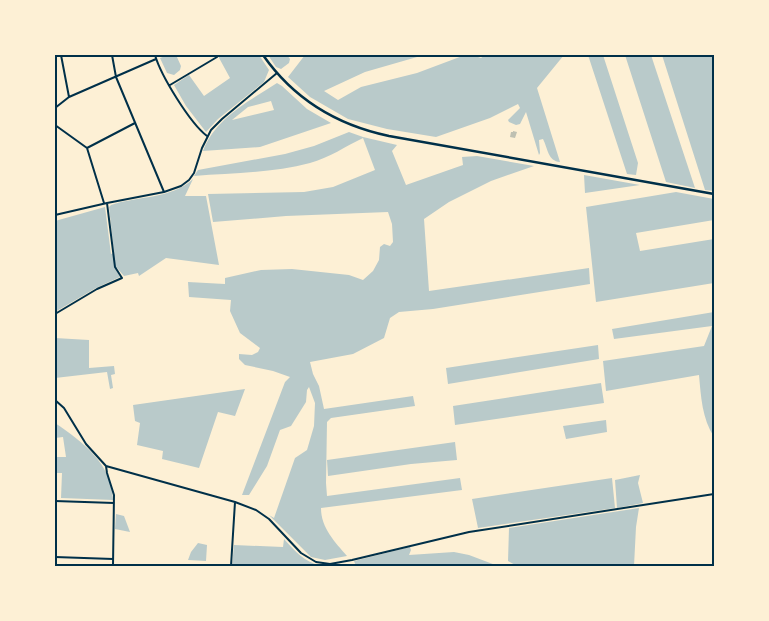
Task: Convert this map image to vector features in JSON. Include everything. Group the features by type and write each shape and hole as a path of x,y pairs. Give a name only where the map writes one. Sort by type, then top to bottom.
{"street":[{"path":"61,55 69,97"},
{"path":"112,55 116,77 164,192"},
{"path":"155,55 170,85 192,119 208,136"},
{"path":"263,55 277,73 298,94 338,120 357,128 388,136 714,194"},
{"path":"170,85 217,57"},
{"path":"55,108 69,97 156,59"},
{"path":"55,215 164,192 181,186 192,176 208,136 222,119 277,73"},
{"path":"87,148 135,123"},
{"path":"55,125 87,148 106,203 115,267 122,278 55,314"},
{"path":"55,400 64,408 86,444 106,466 235,502 262,514 301,553 311,560 322,563 335,563 469,532 714,494"},
{"path":"106,466 114,495 113,566"},
{"path":"55,501 114,503"},
{"path":"231,566 235,502"},
{"path":"55,557 113,559"}],"shaded area":[{"path":"176,55 181,66 180,70 174,75 167,73 160,58"},
{"path":"259,55 269,70 264,82 218,119 206,132 186,106 174,85 189,75 204,96 230,78 218,56"},
{"path":"268,55 287,55 290,59 289,63 281,69 276,67"},
{"path":"305,55 424,55 365,72 324,91 338,100 361,87 417,73 465,55 481,58 485,55 564,55 537,88 560,162 551,157 543,139 539,140 539,155 526,112 520,124 516,125 509,122 508,120 520,108 518,104 490,118 436,137 387,129 348,119 310,97 288,77"},
{"path":"588,55 603,55 638,163 636,175 627,174"},
{"path":"625,55 651,55 695,188 666,182"},
{"path":"662,55 714,55 714,191 705,190"},
{"path":"277,83 307,109 331,123 260,147 203,151 208,139 224,120 244,104","holes":["271,101 274,110 232,120 248,107"]},
{"path":"349,132 397,145 392,151 406,185 463,165 462,157 477,156 534,166 491,181 449,202 424,219 429,291 589,268 590,284 433,309 399,312 390,318 384,338 353,354 310,362 319,386 324,409 413,396 415,406 331,418 327,422 327,496 460,478 462,490 321,508 326,528 347,556 325,560 311,557 269,515 274,518 295,458 307,450 314,426 315,403 309,387 306,402 291,426 280,430 267,466 249,495 242,495 285,382 290,377 245,365 239,359 239,354 252,355 258,352 260,348 240,333 230,311 231,300 189,297 188,282 225,284 225,278 261,270 292,269 349,275 363,280 373,271 379,260 380,247 384,244 390,246 393,242 392,224 388,212 286,216 213,222 208,194 304,192 333,187 375,170 363,138 310,163 282,169 194,176 198,170 285,154 314,146"},
{"path":"584,175 640,185 585,193"},
{"path":"193,179 185,196 206,196 219,265 166,258 139,276 138,273 124,276 115,268 120,277 96,288 55,312 55,221 105,207 111,254 114,253 109,207 111,205 165,194 185,185"},
{"path":"676,192 714,199 714,220 636,233 640,251 714,239 714,283 596,302 586,207"},
{"path":"714,312 714,437 707,422 701,399 699,375 606,391 603,361 704,346 712,326 614,339 612,329"},
{"path":"55,338 89,340 89,368 114,366 115,374 111,375 113,388 110,389 107,372 55,378"},
{"path":"598,345 599,359 448,384 446,368"},
{"path":"601,383 604,403 455,425 453,406"},
{"path":"245,389 235,416 218,412 199,468 162,459 163,451 137,445 140,423 135,421 133,405"},
{"path":"606,420 607,432 566,439 563,426"},
{"path":"55,423 85,446 102,465 111,487 113,500 61,498 62,473 55,473 55,457 66,457 63,437 55,438"},
{"path":"455,442 457,460 411,464 328,476 327,460"},
{"path":"640,475 638,483 643,503 617,508 615,480"},
{"path":"612,478 615,508 478,528 472,499"},
{"path":"639,508 634,566 517,566 508,561 509,528"},
{"path":"116,514 124,516 130,532 115,529"},
{"path":"284,539 305,559 321,566 232,566 234,545 283,547"},
{"path":"198,543 207,545 206,561 188,560 191,552"},
{"path":"410,547 409,555 454,552 469,555 498,566 356,566 354,561"}],"building":[{"path":"513,131 517,132 515,138 510,137"}]}
